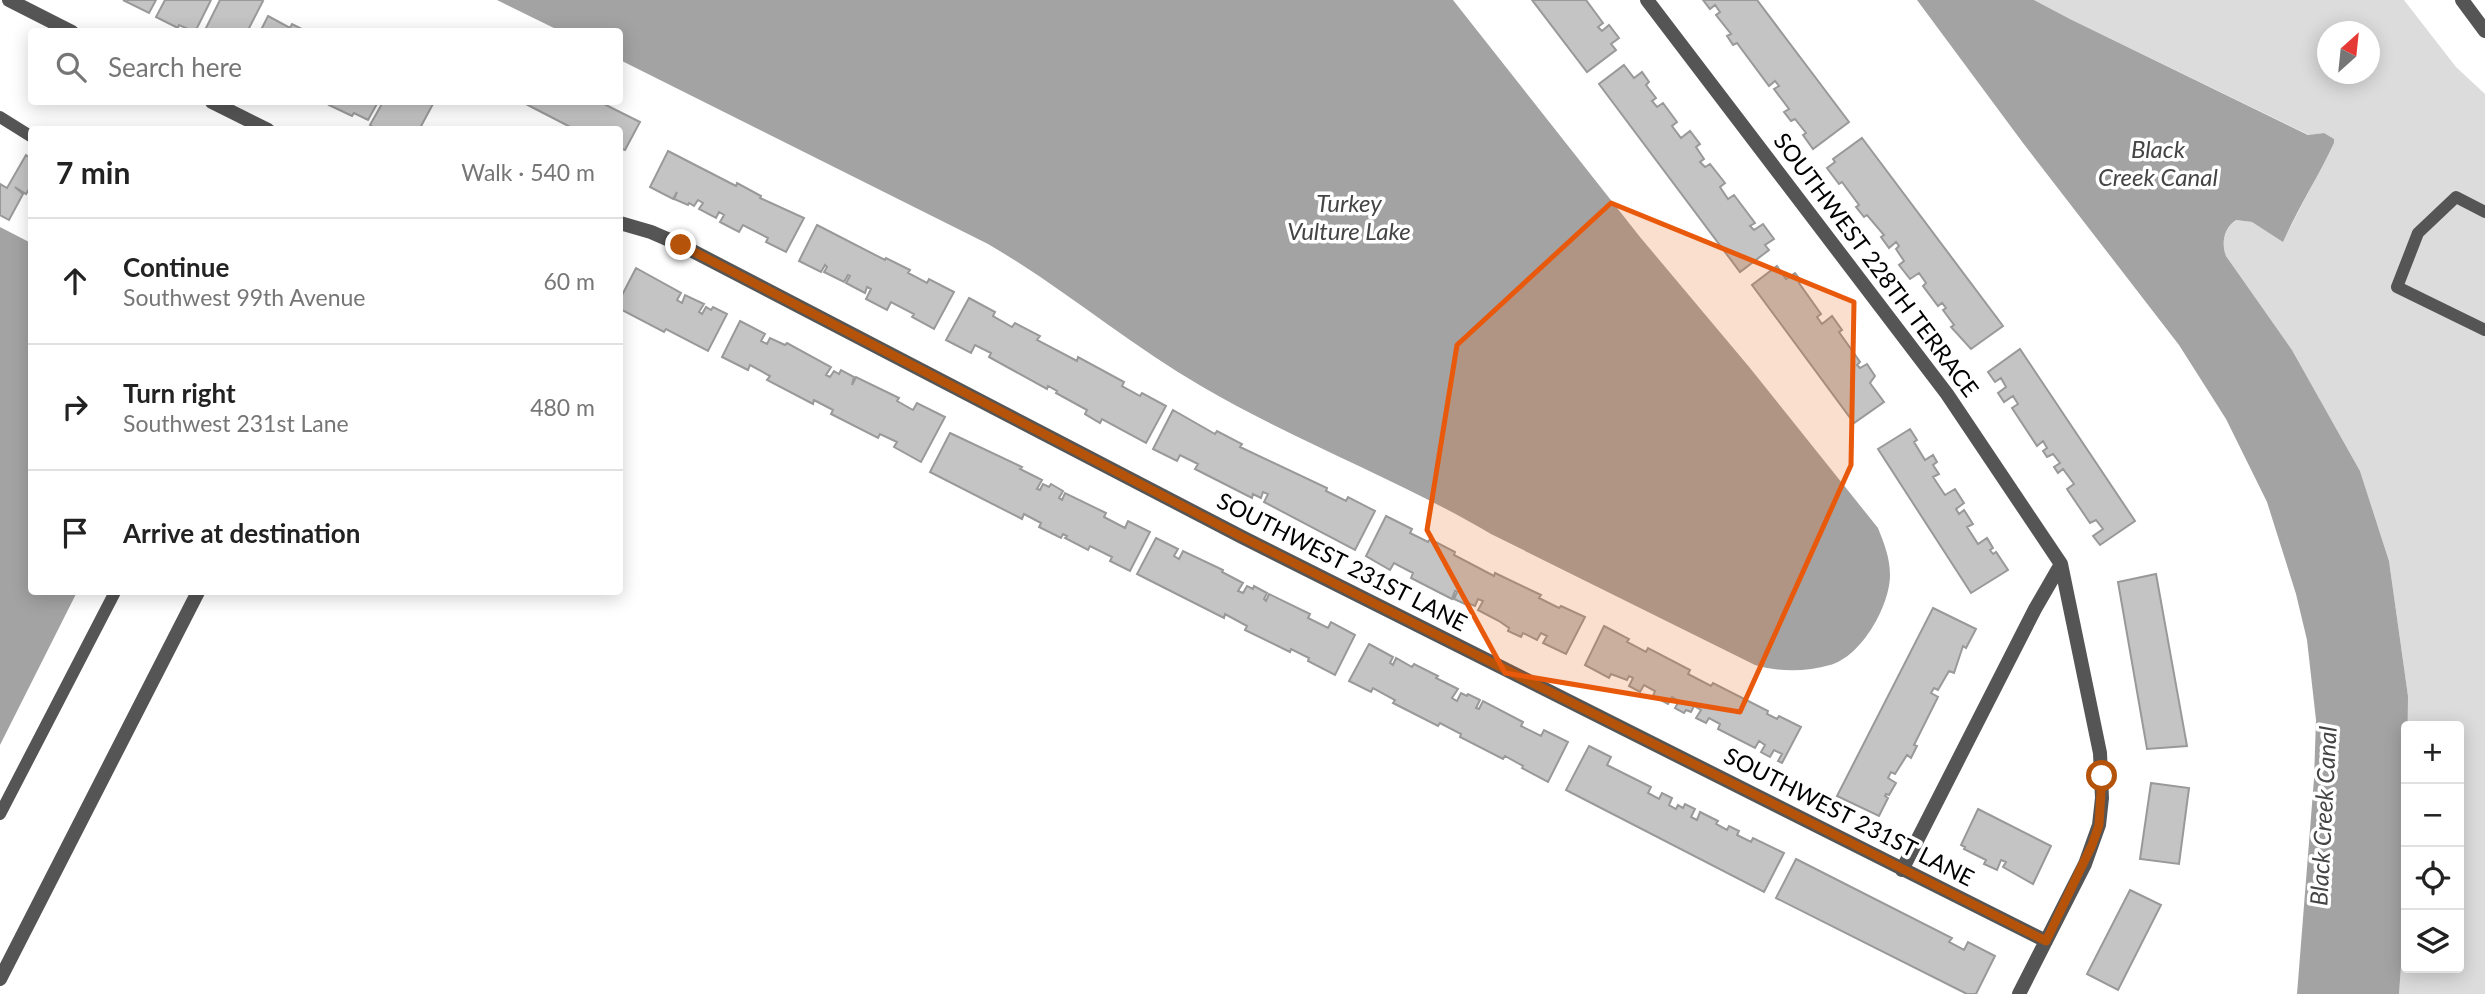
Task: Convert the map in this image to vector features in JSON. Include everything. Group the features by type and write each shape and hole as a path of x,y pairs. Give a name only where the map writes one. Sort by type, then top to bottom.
{"street":[{"path":"9,0 64,28"},
{"name":"SOUTHWEST 228TH TERRACE","path":"1647,0 1947,394 2061,564"},
{"path":"2462,0 2485,31"},
{"path":"218,105 260,126"},
{"name":"SOUTHWEST 231ST LANE","path":"623,224 681,245 1254,544 2046,941"},
{"path":"1902,870 2061,564"},
{"path":"2020,994 2092,845 2099,825 2102,799 2100,753 2061,564"},
{"path":"0,979 196,595"}],"lane":[{"path":"0,117 28,134"},
{"path":"2485,212 2456,197 2418,233 2397,287 2485,330"},
{"path":"0,814 113,595"}],"highlighted area":[{"path":"1611,203 1854,302 1851,465 1740,712 1505,673 1427,530 1457,345"}],"shaded area":[{"path":"2034,0 2404,0 2456,67 2485,94 2485,994 2399,994 2401,967 2401,973 2464,973 2464,721 2408,721 2408,696 2389,561 2360,471 2292,350 2226,256 2226,232 2236,220 2252,222 2283,241 2334,143 2324,133 2309,135"}],"water":[{"name":"Turkey Vulture Lake","path":"497,0 1453,0 1640,237 1750,368 1878,528 1888,557 1890,575 1889,587 1879,615 1863,641 1841,660 1830,665 1792,670 1755,665 1491,534 1420,495 1237,406 1174,369 988,244 623,62 623,28 554,28"},
{"name":"Black Creek Canal","path":"1917,0 2034,0 2308,135 2324,133 2334,139 2328,156 2283,242 2252,222 2236,220 2226,231 2224,246 2226,256 2292,350 2360,471 2389,561 2408,696 2408,721 2401,721 2399,994 2297,994 2316,720 2307,640 2296,594 2267,502 2226,419 2179,345"},
{"path":"0,227 28,241 28,595 75,595 0,745"}],"building":[{"path":"123,0 156,0 149,13"},
{"path":"165,0 211,0 197,28 179,25 178,28 156,17"},
{"path":"220,0 263,1 249,28 206,28"},
{"path":"1532,0 1586,0 1603,23 1598,27 1602,31 1609,25 1619,38 1611,44 1616,50 1587,72"},
{"path":"1703,0 1757,0 1849,122 1813,149 1803,135 1806,133 1795,119 1791,121 1784,112 1789,109 1774,89 1779,86 1775,81 1769,86 1737,43 1733,45 1727,36 1731,34 1716,15 1720,12 1715,5 1710,9"},
{"path":"268,16 290,28 262,28"},
{"path":"1624,65 1634,78 1642,72 1649,82 1646,85 1656,98 1652,101 1657,107 1663,103 1677,122 1672,126 1681,138 1690,131 1700,144 1696,147 1704,159 1700,162 1705,167 1710,164 1725,183 1720,187 1728,199 1734,195 1755,223 1750,226 1754,230 1763,224 1774,239 1765,245 1769,250 1740,272 1599,84"},
{"path":"329,105 376,105 368,120 354,113 352,116"},
{"path":"381,105 432,105 421,126 370,125"},
{"path":"528,105 606,105 640,122 625,150 623,126 568,126"},
{"path":"1862,138 2003,326 1971,349 1951,327 1954,325 1943,310 1946,308 1942,303 1938,306 1923,286 1926,283 1919,273 1910,279 1899,265 1904,261 1896,249 1899,246 1896,242 1889,248 1881,237 1884,235 1867,215 1864,217 1856,207 1859,205 1842,182 1839,184 1827,168 1835,162 1833,159"},
{"path":"668,151 804,218 786,252 766,242 768,238 743,225 739,232 720,222 724,215 719,212 716,218 699,209 703,203 698,200 694,206 689,203 688,205 674,199 677,192 673,199 650,187"},
{"path":"26,155 28,191 26,194 15,187 23,194 9,220 0,215 0,184 7,188"},
{"path":"817,225 910,270 908,273 927,283 929,279 954,292 934,329 891,302 887,310 866,299 871,289 867,287 865,293 846,283 850,276 848,275 844,282 824,272 827,267 825,265 821,272 799,261"},
{"path":"1777,266 1786,279 1795,273 1821,314 1817,317 1822,324 1832,316 1842,330 1839,332 1860,362 1857,365 1860,368 1867,364 1875,376 1870,383 1884,402 1854,423 1752,285"},
{"path":"636,268 681,293 677,300 682,303 685,295 704,304 699,312 702,314 706,307 711,310 713,307 727,314 708,351 623,311 623,293"},
{"path":"969,298 995,312 993,316 1012,327 1015,323 1040,336 1037,340 1077,361 1078,357 1124,382 1122,386 1166,406 1146,443 1102,419 1100,423 1085,414 1087,410 1056,393 1057,391 1048,386 1047,389 989,357 991,353 975,345 971,353 946,340"},
{"path":"740,321 765,334 761,341 767,344 770,338 785,345 787,343 831,367 826,375 830,377 834,371 839,374 841,370 854,377 852,385 856,377 899,398 897,401 913,410 917,403 945,417 921,462 894,447 897,442 880,434 878,438 831,414 833,410 814,400 813,404 767,380 770,376 750,365 748,370 722,357"},
{"path":"2020,349 2135,521 2100,545 2093,536 2103,529 2096,520 2090,523 2067,489 2074,484 2063,469 2058,473 2054,467 2060,463 2053,454 2047,457 2043,451 2047,448 2043,441 2037,446 2012,408 2018,404 2013,396 2004,402 1998,393 2006,387 2001,378 1995,382 1988,372"},
{"path":"1173,410 1215,434 1217,431 1242,444 1240,447 1327,488 1326,491 1346,501 1348,497 1375,511 1355,550 1264,502 1268,494 1263,492 1261,498 1253,494 1252,498 1195,469 1198,464 1180,455 1177,461 1153,449"},
{"path":"1910,429 1925,460 1933,455 1937,462 1933,465 1939,474 1933,477 1945,495 1955,489 1964,503 1956,509 1959,514 1964,510 1973,524 1967,527 1978,544 1987,538 1993,548 1990,550 1993,554 1996,552 2008,570 1971,593 1878,449"},
{"path":"950,433 1022,467 1020,469 1042,480 1037,489 1040,490 1043,484 1049,487 1051,484 1063,491 1059,498 1062,500 1065,493 1106,513 1104,517 1125,528 1128,521 1150,532 1130,571 1110,561 1112,557 1090,546 1088,550 1065,538 1067,536 1063,534 1061,538 1039,527 1041,523 1024,514 1022,519 930,472"},
{"path":"1386,516 1412,529 1410,533 1428,542 1430,539 1494,576 1495,573 1541,595 1539,598 1559,608 1561,606 1585,617 1566,654 1543,643 1547,636 1541,633 1537,640 1523,633 1521,637 1508,631 1509,628 1499,621 1478,610 1483,601 1478,599 1475,606 1468,603 1467,605 1454,599 1457,592 1455,591 1452,599 1411,578 1413,573 1394,563 1390,570 1366,556"},
{"path":"1156,538 1178,549 1174,556 1179,559 1183,551 1223,570 1222,572 1243,583 1238,591 1243,593 1247,586 1253,589 1254,586 1267,593 1264,599 1266,601 1269,594 1310,614 1308,618 1328,628 1331,622 1355,635 1335,675 1291,649 1290,652 1245,630 1247,626 1225,614 1224,618 1137,574"},
{"path":"2156,574 2187,746 2147,749 2118,582"},
{"path":"1933,608 1976,629 1966,648 1963,646 1954,673 1949,671 1938,690 1934,688 1931,693 1938,697 1914,745 1917,746 1911,758 1907,755 1895,774 1891,772 1888,778 1896,783 1889,795 1886,794 1888,798 1879,816 1837,796"},
{"path":"1604,626 1629,639 1627,642 1646,652 1648,648 1690,670 1688,674 1711,686 1713,683 1768,711 1767,714 1777,719 1779,716 1801,727 1782,763 1778,761 1782,754 1774,750 1770,757 1761,752 1765,745 1759,741 1755,748 1718,729 1720,724 1709,718 1706,723 1696,718 1701,710 1694,706 1691,712 1686,710 1684,713 1675,708 1679,701 1672,697 1668,704 1653,696 1655,691 1644,685 1640,692 1629,686 1633,678 1629,676 1627,680 1611,674 1609,678 1585,665"},
{"path":"1369,644 1393,657 1390,663 1393,665 1396,658 1438,676 1436,678 1458,689 1452,698 1457,701 1461,693 1467,696 1468,694 1480,700 1476,708 1479,709 1483,701 1523,722 1521,726 1541,736 1544,730 1568,742 1548,782 1505,756 1503,759 1460,737 1461,734 1440,723 1438,726 1393,703 1395,700 1373,688 1371,692 1349,681"},
{"path":"1589,746 1611,757 1607,765 1651,787 1648,793 1659,799 1662,793 1672,798 1669,805 1676,809 1678,805 1683,808 1685,804 1695,809 1691,817 1697,820 1700,812 1718,821 1716,824 1727,830 1729,826 1739,831 1737,835 1751,842 1753,838 1784,853 1764,892 1566,790"},
{"path":"2151,783 2189,788 2179,864 2140,859"},
{"path":"1978,809 2051,846 2033,884 2003,867 2006,862 2001,860 1997,870 1984,864 1986,860 1961,845"},
{"path":"1796,859 1952,938 1949,942 1964,950 1968,942 1995,956 1976,994 1967,994 1776,898"},
{"path":"2130,890 2161,905 2118,990 2087,974"}],"route":[{"path":"681,245 1242,537 2046,941 2085,864 2099,825 2102,776"}]}
